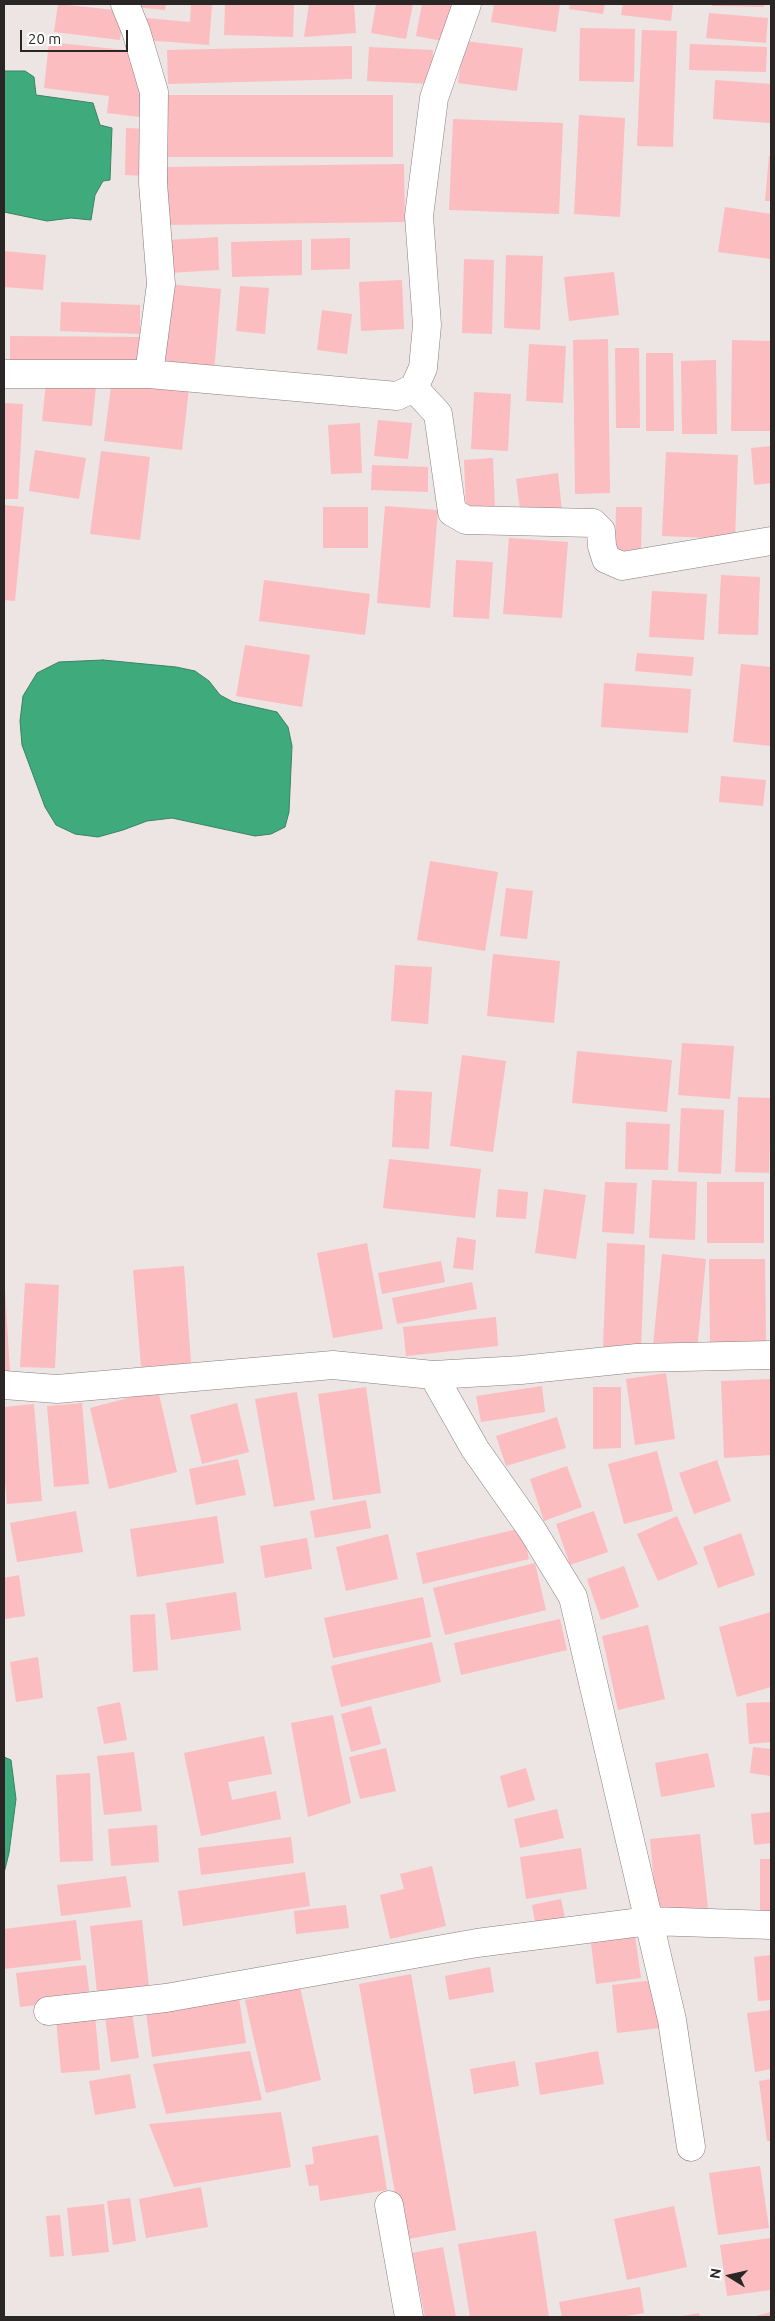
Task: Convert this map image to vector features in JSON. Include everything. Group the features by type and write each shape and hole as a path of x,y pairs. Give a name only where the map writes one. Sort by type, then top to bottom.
{"street":[{"path":"125,4 136,31 154,92 154,183 161,284 149,374"},
{"path":"4,374 149,374 397,396 414,388 423,368 427,325 418,216 434,98 467,4"},
{"path":"414,388 438,414 452,512 466,520 593,523 601,531 602,546 606,559 622,566 771,541"},
{"path":"4,1385 57,1389 333,1366 433,1374 521,1370 637,1358 771,1355"},
{"path":"433,1374 475,1449 532,1530 574,1597 672,2020 691,2147"},
{"path":"48,2011 166,1998 477,1942 649,1921 771,1925"},
{"path":"389,2205 410,2317"}],"shaded area":[{"path":"4,71 25,71 34,77 36,95 93,103 100,125 112,128 110,180 103,181 95,195 91,220 71,218 47,221 4,212"},
{"path":"103,660 176,667 195,671 209,681 220,695 233,702 277,712 288,727 292,746 289,812 285,827 271,834 255,836 172,818 147,821 98,837 75,834 56,825 45,807 22,745 20,721 23,696 37,673 59,662"},
{"path":"4,1757 11,1760 16,1799 9,1853 4,1873"}],"building":[{"path":"58,4 124,11 120,40 54,32"},
{"path":"133,4 166,4 165,10 133,7"},
{"path":"191,4 212,4 209,45 145,40 146,18 190,22"},
{"path":"225,4 294,4 293,37 224,35"},
{"path":"309,4 354,4 356,33 304,37"},
{"path":"376,4 413,4 406,39 371,33"},
{"path":"422,4 455,4 448,42 416,36"},
{"path":"494,4 560,4 556,32 491,22"},
{"path":"570,4 605,4 603,14 569,9"},
{"path":"623,4 673,4 671,21 621,15"},
{"path":"712,4 764,4 764,7 712,6"},
{"path":"709,13 768,18 766,43 706,38"},
{"path":"580,28 635,29 634,82 579,81"},
{"path":"642,30 677,31 673,147 637,146"},
{"path":"464,41 523,48 517,91 458,83"},
{"path":"49,42 134,51 148,118 107,113 109,96 44,88"},
{"path":"690,44 767,47 766,72 689,70"},
{"path":"352,46 352,79 168,84 167,50"},
{"path":"369,47 433,50 432,84 367,81"},
{"path":"715,80 771,84 770,123 713,119"},
{"path":"165,95 393,95 393,157 165,157"},
{"path":"579,115 625,118 620,217 574,214"},
{"path":"453,119 563,123 559,214 449,210"},
{"path":"126,128 148,129 147,176 125,175"},
{"path":"769,156 771,156 771,201 765,201"},
{"path":"404,164 405,222 165,225 164,167"},
{"path":"725,207 771,214 771,259 718,252"},
{"path":"218,237 219,270 169,273 168,240"},
{"path":"350,238 350,269 311,270 311,239"},
{"path":"302,240 302,275 232,277 231,242"},
{"path":"4,251 46,255 43,290 4,287"},
{"path":"506,255 543,256 540,330 504,328"},
{"path":"464,259 494,260 492,334 462,333"},
{"path":"614,272 619,315 569,321 564,277"},
{"path":"402,280 404,329 361,331 359,282"},
{"path":"167,284 221,289 214,372 159,367"},
{"path":"240,286 269,288 265,334 236,331"},
{"path":"61,302 140,305 140,334 60,331"},
{"path":"322,310 352,314 347,354 317,350"},
{"path":"10,336 141,337 140,368 10,367"},
{"path":"608,339 610,493 575,494 573,340"},
{"path":"732,340 771,341 771,431 731,431"},
{"path":"529,344 566,346 563,403 526,401"},
{"path":"615,348 639,348 640,428 616,428"},
{"path":"646,353 673,353 674,431 646,431"},
{"path":"716,360 717,434 682,434 681,361"},
{"path":"112,379 189,388 182,450 104,441"},
{"path":"46,383 96,387 92,426 42,421"},
{"path":"474,392 511,394 508,451 471,449"},
{"path":"4,403 23,404 18,499 4,499"},
{"path":"378,420 412,423 408,459 374,456"},
{"path":"360,423 362,473 331,474 328,425"},
{"path":"771,446 771,483 754,485 751,448"},
{"path":"35,450 86,458 79,499 29,491"},
{"path":"101,451 150,457 140,540 90,534"},
{"path":"666,452 738,455 735,539 662,536"},
{"path":"493,458 495,509 466,511 464,460"},
{"path":"372,465 428,467 428,492 371,490"},
{"path":"558,473 562,511 521,517 516,479"},
{"path":"4,505 24,507 15,601 4,600"},
{"path":"385,506 438,510 430,608 377,603"},
{"path":"323,507 368,507 368,548 323,548"},
{"path":"616,507 642,507 641,552 615,552"},
{"path":"509,538 568,542 562,618 503,614"},
{"path":"456,560 493,562 489,619 453,617"},
{"path":"721,575 760,577 758,635 718,634"},
{"path":"264,580 370,594 365,635 259,621"},
{"path":"652,591 707,594 704,640 649,637"},
{"path":"245,645 310,655 302,707 236,696"},
{"path":"637,653 694,657 692,676 635,671"},
{"path":"741,664 771,667 771,746 733,742"},
{"path":"604,683 691,689 688,733 601,727"},
{"path":"721,776 766,780 763,806 719,802"},
{"path":"430,861 498,872 485,951 417,940"},
{"path":"506,888 533,891 527,939 500,936"},
{"path":"493,954 560,961 554,1023 487,1016"},
{"path":"395,965 432,967 428,1024 391,1021"},
{"path":"682,1043 734,1046 730,1099 678,1095"},
{"path":"577,1051 672,1060 667,1112 572,1103"},
{"path":"462,1055 506,1061 493,1152 450,1146"},
{"path":"395,1090 432,1092 429,1149 392,1147"},
{"path":"738,1097 771,1098 769,1173 735,1172"},
{"path":"681,1108 724,1110 721,1174 678,1172"},
{"path":"626,1122 670,1124 668,1170 625,1169"},
{"path":"389,1159 481,1169 475,1218 383,1208"},
{"path":"652,1180 697,1182 695,1240 649,1238"},
{"path":"605,1182 637,1183 634,1234 602,1232"},
{"path":"707,1182 764,1182 764,1243 707,1243"},
{"path":"498,1189 528,1192 526,1219 496,1217"},
{"path":"544,1189 586,1195 576,1259 535,1253"},
{"path":"457,1237 476,1240 473,1270 453,1268"},
{"path":"367,1243 383,1329 333,1338 317,1253"},
{"path":"607,1243 645,1245 641,1349 603,1348"},
{"path":"662,1254 706,1259 697,1350 653,1346"},
{"path":"709,1259 765,1259 766,1344 710,1345"},
{"path":"441,1261 445,1282 382,1294 378,1273"},
{"path":"184,1266 191,1363 141,1367 133,1270"},
{"path":"472,1282 477,1309 397,1324 392,1298"},
{"path":"25,1283 59,1285 55,1368 20,1367"},
{"path":"5,1289 10,1373 4,1373"},
{"path":"496,1317 498,1346 406,1356 403,1327"},
{"path":"666,1373 675,1439 635,1445 626,1379"},
{"path":"771,1379 771,1455 724,1458 721,1381"},
{"path":"542,1386 545,1412 481,1422 476,1396"},
{"path":"366,1387 381,1493 333,1500 318,1394"},
{"path":"593,1387 621,1387 621,1448 593,1449"},
{"path":"158,1390 177,1472 109,1489 90,1408"},
{"path":"297,1392 315,1500 274,1507 255,1399"},
{"path":"82,1403 89,1484 54,1487 47,1406"},
{"path":"237,1403 249,1452 202,1464 190,1415"},
{"path":"34,1404 42,1501 7,1504 4,1470 4,1407"},
{"path":"557,1417 566,1448 506,1466 496,1436"},
{"path":"657,1451 673,1511 624,1524 608,1464"},
{"path":"238,1459 246,1495 196,1505 189,1469"},
{"path":"717,1460 731,1501 694,1514 679,1473"},
{"path":"567,1466 582,1507 544,1521 530,1479"},
{"path":"366,1500 371,1528 315,1538 310,1511"},
{"path":"76,1511 83,1552 17,1562 10,1523"},
{"path":"594,1511 608,1552 570,1565 556,1524"},
{"path":"217,1516 224,1563 137,1577 130,1529"},
{"path":"677,1516 698,1564 658,1581 637,1534"},
{"path":"522,1528 529,1559 423,1584 416,1553"},
{"path":"741,1533 755,1575 718,1588 703,1547"},
{"path":"388,1534 398,1579 346,1591 336,1547"},
{"path":"307,1538 312,1569 265,1578 260,1546"},
{"path":"535,1563 546,1610 445,1635 433,1588"},
{"path":"624,1566 639,1607 601,1620 587,1579"},
{"path":"19,1575 25,1616 4,1619 4,1578"},
{"path":"236,1592 241,1630 171,1640 166,1603"},
{"path":"423,1597 431,1637 333,1658 324,1618"},
{"path":"771,1612 771,1687 737,1697 719,1627"},
{"path":"155,1614 158,1670 133,1672 130,1615"},
{"path":"560,1619 567,1650 461,1675 454,1643"},
{"path":"648,1625 665,1699 618,1710 602,1636"},
{"path":"432,1642 441,1682 341,1707 331,1666"},
{"path":"38,1657 43,1698 16,1702 10,1662"},
{"path":"120,1702 127,1740 104,1744 97,1707"},
{"path":"771,1702 771,1742 749,1744 746,1703"},
{"path":"371,1706 381,1744 351,1752 341,1714"},
{"path":"333,1715 351,1803 308,1817 291,1723"},
{"path":"264,1736 272,1774 228,1782 232,1800 276,1791 281,1819 201,1836 184,1753"},
{"path":"753,1747 771,1749 771,1776 750,1773"},
{"path":"386,1748 396,1791 360,1799 349,1757"},
{"path":"134,1752 142,1811 104,1815 97,1756"},
{"path":"708,1753 715,1787 661,1797 655,1763"},
{"path":"526,1768 535,1800 508,1808 500,1776"},
{"path":"90,1773 93,1861 60,1862 56,1775"},
{"path":"557,1809 564,1838 520,1848 514,1819"},
{"path":"771,1812 771,1843 754,1845 751,1814"},
{"path":"157,1825 159,1862 111,1866 108,1829"},
{"path":"700,1834 708,1908 657,1914 650,1839"},
{"path":"291,1837 294,1863 201,1875 198,1848"},
{"path":"581,1848 587,1889 526,1899 520,1857"},
{"path":"760,1859 771,1859 771,1918 760,1918"},
{"path":"432,1866 446,1926 390,1939 380,1895 404,1889 400,1874"},
{"path":"305,1872 310,1906 183,1926 178,1891"},
{"path":"126,1876 131,1907 61,1916 57,1885"},
{"path":"561,1899 566,1923 536,1929 532,1905"},
{"path":"346,1905 349,1928 296,1934 294,1911"},
{"path":"76,1920 81,1960 4,1969 4,1929"},
{"path":"142,1920 149,1987 97,1993 90,1926"},
{"path":"634,1929 641,1978 596,1984 590,1935"},
{"path":"771,1955 771,2000 758,2001 754,1957"},
{"path":"86,1965 90,1999 20,2007 16,1973"},
{"path":"490,1967 494,1992 449,2000 445,1976"},
{"path":"411,1974 456,2230 403,2240 359,1984"},
{"path":"654,1980 660,2028 617,2033 612,1985"},
{"path":"300,1987 321,2080 266,2093 245,2000"},
{"path":"239,1998 246,2043 152,2057 146,2012"},
{"path":"771,2010 771,2069 755,2072 747,2013"},
{"path":"132,2013 139,2058 111,2062 105,2017"},
{"path":"95,2016 100,2070 61,2073 56,2019"},
{"path":"250,2051 262,2100 166,2114 153,2064"},
{"path":"598,2051 604,2084 540,2095 535,2063"},
{"path":"515,2061 519,2086 474,2094 470,2069"},
{"path":"130,2074 136,2108 95,2115 89,2081"},
{"path":"771,2079 771,2141 767,2141 759,2081"},
{"path":"281,2112 291,2167 174,2187 149,2124"},
{"path":"378,2135 387,2190 320,2201 318,2185 309,2186 305,2165 314,2164 312,2147"},
{"path":"760,2166 769,2228 718,2235 709,2173"},
{"path":"201,2187 208,2227 146,2238 139,2199"},
{"path":"130,2198 136,2241 113,2245 107,2201"},
{"path":"104,2204 109,2252 72,2256 67,2208"},
{"path":"674,2206 687,2267 627,2280 614,2219"},
{"path":"60,2215 64,2256 50,2257 46,2216"},
{"path":"536,2231 549,2317 470,2317 458,2244"},
{"path":"771,2238 771,2290 727,2296 720,2245"},
{"path":"443,2247 456,2317 425,2317 412,2253"},
{"path":"640,2287 644,2313 620,2317 562,2317 559,2302"},
{"path":"771,2312 771,2317 752,2317"},
{"path":"699,2313 700,2317 683,2317 683,2316"}]}
